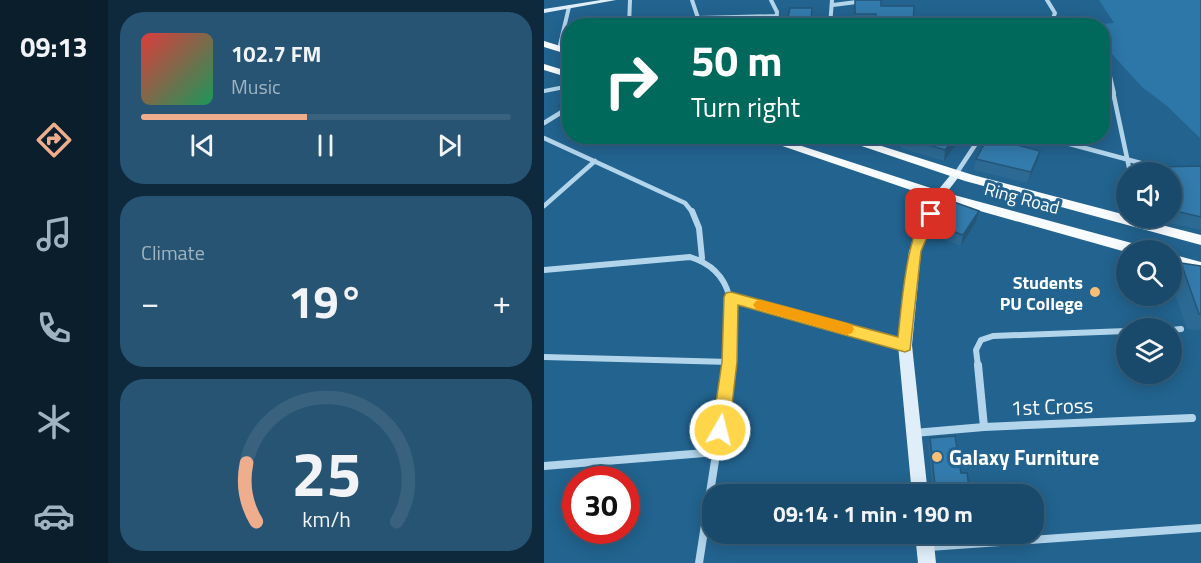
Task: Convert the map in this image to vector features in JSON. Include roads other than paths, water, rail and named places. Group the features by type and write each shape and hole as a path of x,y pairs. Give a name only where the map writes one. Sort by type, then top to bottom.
{"main road":[{"path":"544,44 562,50"},
{"path":"544,67 562,73"},
{"name":"Ring Road","path":"783,144 939,195 1116,244"},
{"name":"Ring Road","path":"863,144 956,174 1116,215"},
{"name":"Ring Road","path":"1163,228 1201,240"},
{"path":"1182,262 1201,268"}],"street":[{"path":"544,11 613,0"},
{"path":"629,18 630,0"},
{"path":"692,0 698,18 777,16 771,0"},
{"path":"831,18 833,2 872,0"},
{"path":"1047,0 1055,13 1053,18"},
{"path":"566,18 569,7"},
{"path":"559,49 562,36"},
{"path":"1110,77 1128,160"},
{"path":"544,91 562,88"},
{"path":"544,123 562,112"},
{"path":"544,138 685,203 695,212 702,258"},
{"path":"919,484 905,345 915,251 939,195 976,144"},
{"path":"1069,144 1136,162"},
{"path":"544,206 595,161"},
{"path":"544,270 690,257 702,258 712,264 727,285 731,297 730,362 699,563"},
{"path":"731,297 905,345"},
{"path":"984,427 976,350 981,340 993,336 1116,331"},
{"path":"544,357 730,362"},
{"name":"1st Cross","path":"913,433 984,427 1192,418"},
{"path":"544,466 717,452"},
{"path":"925,548 1201,528"}],"place":[{"name":"Students PU College","path":"1095,292"},
{"name":"Galaxy Furniture","path":"937,457"}]}
